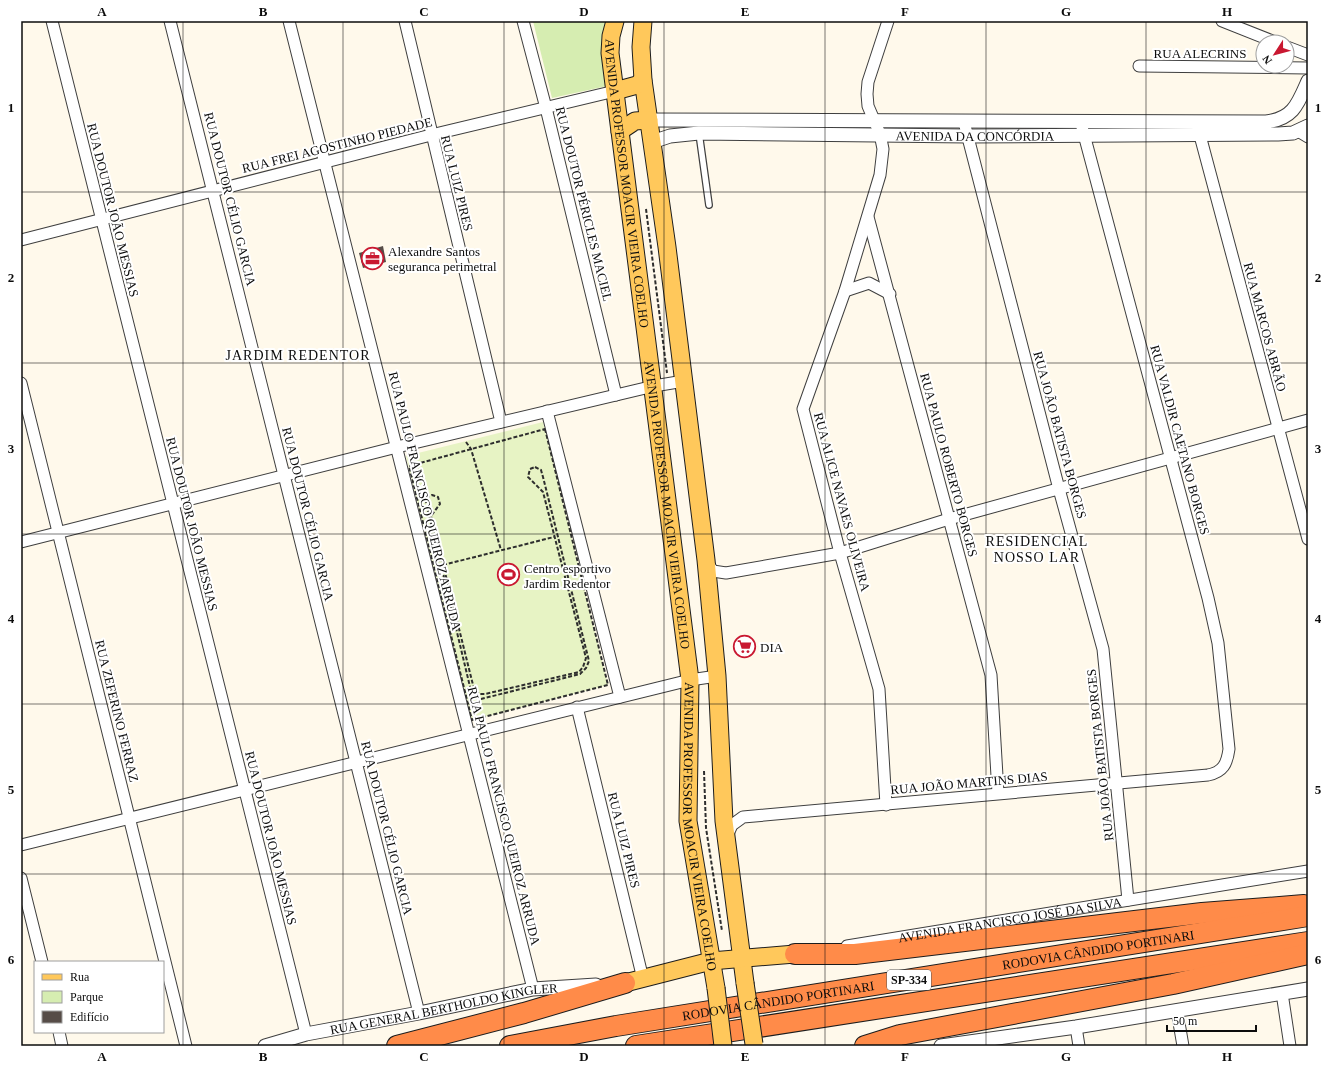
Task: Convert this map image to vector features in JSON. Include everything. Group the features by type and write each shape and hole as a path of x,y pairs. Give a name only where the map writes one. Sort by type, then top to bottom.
{"highway":[{"path":"795,954 855,954 1194,914 1308,904"},
{"name":"RODOVIA CÂNDIDO PORTINARI","path":"510,1046 624,1025 1308,916"},
{"name":"RODOVIA CÂNDIDO PORTINARI","path":"636,1046 1308,942"},
{"path":"872,1045 900,1035 1173,984 1308,954"},
{"path":"397,1046 524,1013 634,981"}],"main road":[{"name":"AVENIDA PROFESSOR MOACIR VIEIRA COELHO","path":"614,21 610,53 654,386 690,680 688,821 716,988 723,1046"},
{"name":"AVENIDA PROFESSOR MOACIR VIEIRA COELHO","path":"643,21 641,47 643,80 684,382 706,560 717,676 726,838 754,1045"},
{"path":"615,91 637,85 643,80"},
{"path":"620,131 635,121 649,120"},
{"name":"AVENIDA FRANCISCO JOSÉ DA SILVA","path":"634,981 711,961 741,957 795,954"}],"street":[{"name":"RUA DOUTOR JOÃO MESSIAS","path":"52,21 306,1034"},
{"name":"RUA DOUTOR CÉLIO GARCIA","path":"170,21 419,1013"},
{"name":"RUA PAULO FRANCISCO QUEIROZ ARRUDA","path":"289,21 534,989"},
{"name":"RUA LUIZ PIRES","path":"405,21 431,135 501,422"},
{"name":"RUA DOUTOR PÉRICLES MACIEL","path":"523,21 546,108 616,395"},
{"name":"RUA ALICE NAVAES OLIVEIRA","path":"886,805 879,689 840,553 803,409 845,291 868,217 882,161 883,149 880,134 868,106 868,82 888,21"},
{"path":"1222,21 1255,34"},
{"path":"1295,50 1308,55"},
{"name":"RUA ALECRINS","path":"1139,66 1308,68"},
{"name":"AVENIDA DA CONCÓRDIA","path":"649,120 698,127 968,136 1084,134 1198,128 1277,121 1286,116 1298,102 1308,81"},
{"name":"RUA FREI AGOSTINHO PIEDADE","path":"21,240 431,135 615,91"},
{"name":"AVENIDA DA CONCÓRDIA","path":"652,142 698,127 874,121 1080,121 1278,134 1305,131"},
{"name":"RUA VALDIR CAETANO BORGES","path":"1080,121 1208,598 1218,643 1229,749 1228,760 1223,768"},
{"name":"RUA JOÃO BATISTA BORGES","path":"964,122 1059,489 1103,649 1128,900"},
{"path":"1037,122 1038,135"},
{"name":"RUA MARCOS ABRÃO","path":"1198,128 1308,539"},
{"name":"RUA PAULO ROBERTO BORGES","path":"868,217 890,294 948,519 991,675 998,793"},
{"path":"845,291 869,283 890,294"},
{"path":"21,542 58,534 457,432 654,386 684,382"},
{"name":"RUA ZEFERINO FERRAZ","path":"21,383 186,1046"},
{"path":"547,411 620,698"},
{"path":"706,560 713,571 726,573 840,553 948,519 1308,420"},
{"path":"21,845 577,707 620,698 690,680 717,676"},
{"name":"RUA LUIZ PIRES","path":"577,707 634,981"},
{"name":"RUA JOÃO MARTINS DIAS","path":"726,838 732,825 743,817 886,805 998,793 1116,785 1216,774 1223,768"},
{"name":"AVENIDA FRANCISCO JOSÉ DA SILVA","path":"795,954 1308,871"},
{"path":"21,878 42,961"},
{"name":"RUA GENERAL BERTHOLDO KINGLER","path":"264,1046 306,1034 419,1013 534,989 634,981"},
{"path":"941,1046 973,1044 1308,989"},
{"path":"1282,993 1290,1046"},
{"path":"1177,1011 1183,1046"},
{"path":"1076,1027 1079,1046"},
{"path":"58,1033 62,1046"}],"lane":[{"path":"698,127 709,205"}],"path":[{"path":"545,429 608,685 472,720 409,466 471,449 545,429"},
{"path":"457,432 471,449 501,550"},
{"path":"535,467 541,470 544,477 589,661 586,668 580,674 565,678 481,698 476,696 471,691 425,504 425,498 432,495 438,497 440,504 431,516 474,689 479,694 579,672 583,667 586,658 555,537 543,492 528,477 530,469 535,467"},
{"path":"443,565 555,537"}],"green space":[{"path":"533,21 606,21 607,86 552,98"},
{"name":"Centro esportivo Jardim Redentor","path":"543,422 608,685 472,720 406,456"}],"building":[{"name":"Alexandre Santos seguranca perimetral","path":"383,246 386,262 363,268 359,253"}],"place":[{"name":"Alexandre Santos seguranca perimetral","path":"373,258"},
{"name":"Centro esportivo Jardim Redentor","path":"508,575"},
{"name":"DIA","path":"745,647"}],"district":[{"name":"JARDIM REDENTOR","path":"298,355"},
{"name":"RESIDENCIAL NOSSO LAR","path":"1037,550"}]}
